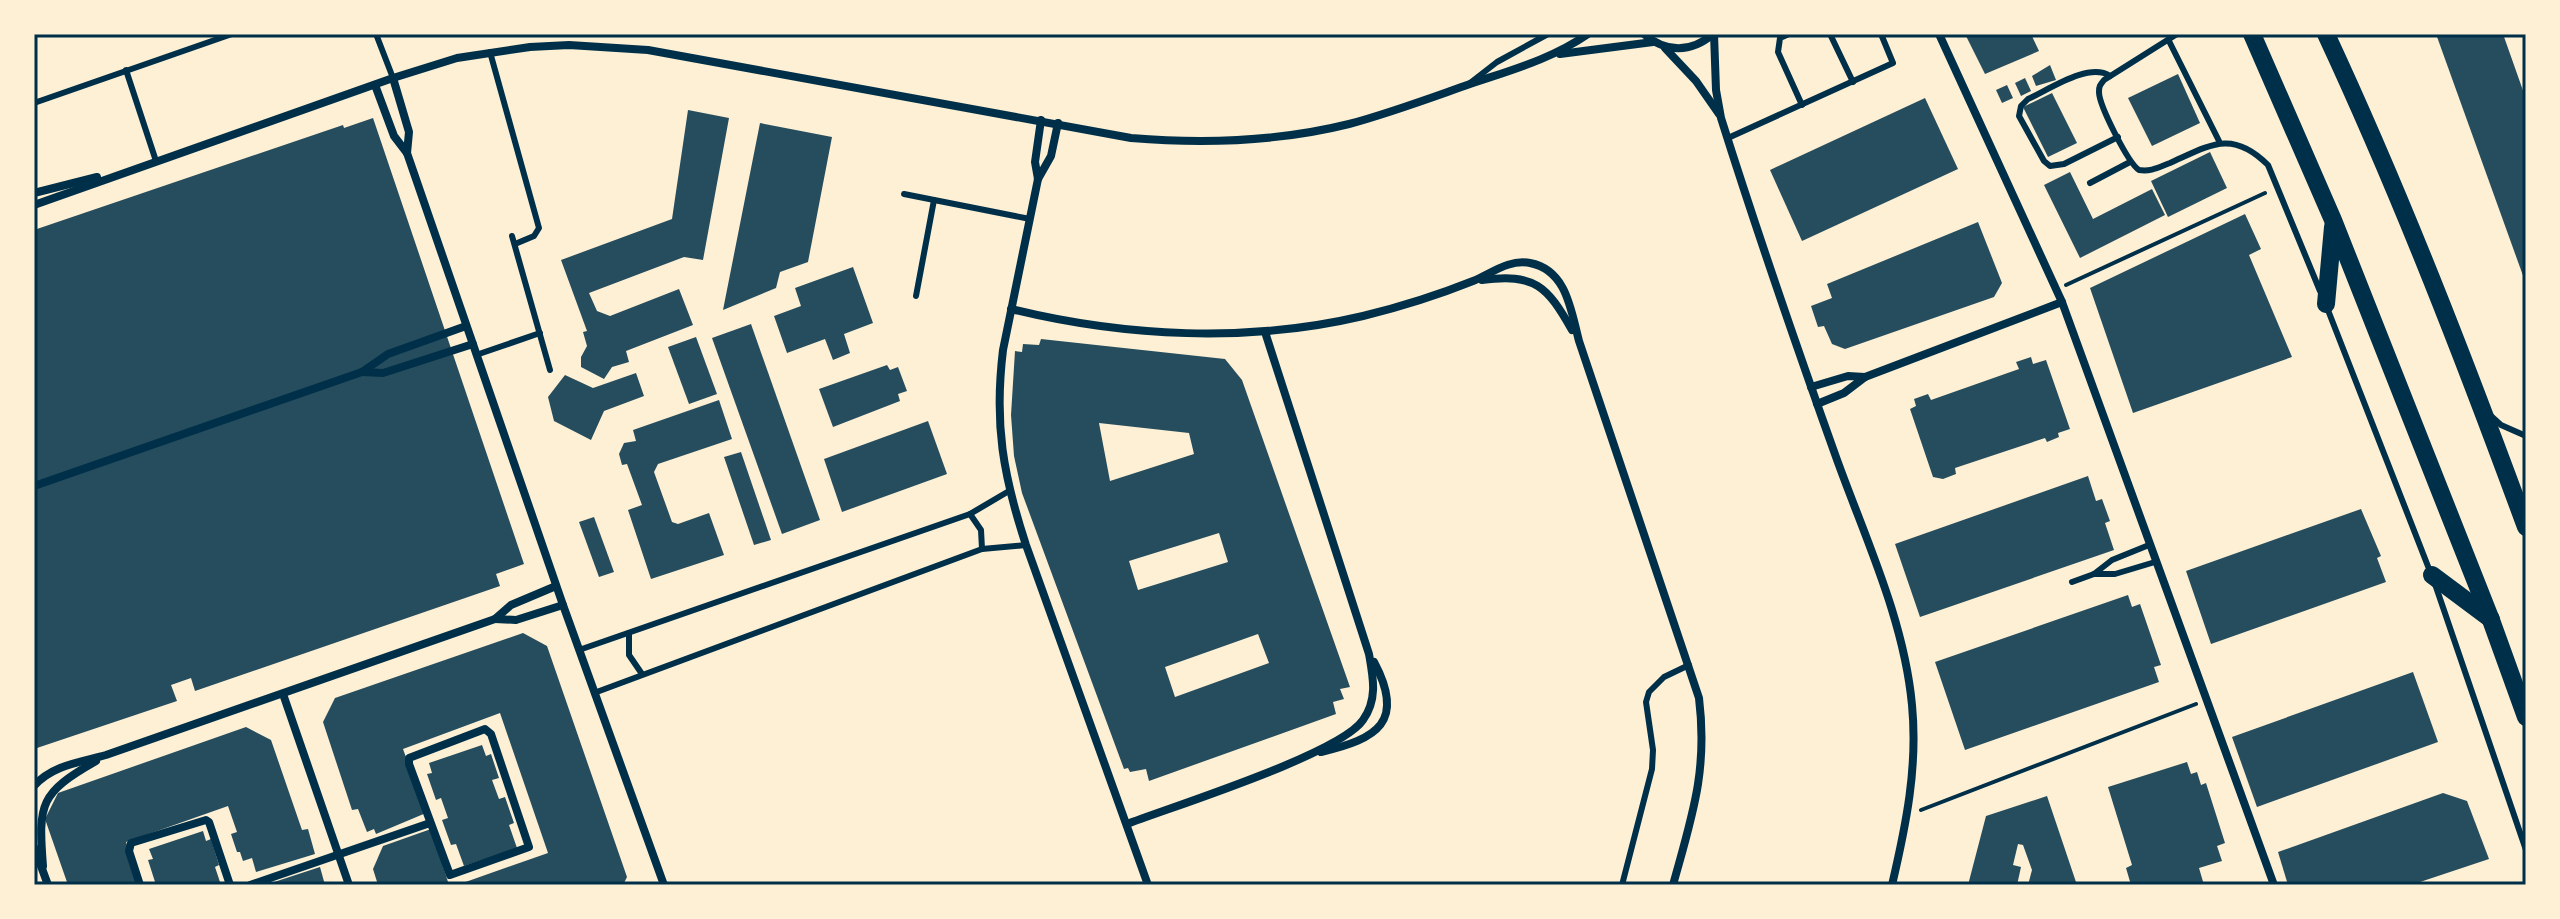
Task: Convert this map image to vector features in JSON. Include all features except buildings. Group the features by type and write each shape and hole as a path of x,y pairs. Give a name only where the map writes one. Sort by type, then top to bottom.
{"main road":[{"path":"2252,34 2333,220 2491,620 2526,717"},
{"path":"2326,34 2407,220 2526,527"},
{"path":"2326,304 2333,220"},
{"path":"2432,575 2491,620"}],"street":[{"path":"34,205 393,78 457,58 490,52 569,45 648,50 1131,138 1203,142 1275,137 1348,124 1555,54 1588,34"},
{"path":"1644,34 1665,48 1679,50 1691,48 1713,34 1721,118 1811,387 1902,644 1914,736 1908,815 1892,885"},
{"path":"1939,34 2062,302 2274,885"},
{"path":"1555,54 1653,42"},
{"path":"1665,48 1696,81 1721,118"},
{"path":"393,78 409,132 407,153"},
{"path":"375,85 394,136 407,153 556,586 664,885"},
{"path":"1038,179 1035,162 1041,120"},
{"path":"1058,123 1051,156 1038,179 1003,350 999,404 1003,459 1009,491 1026,545 1148,885"},
{"path":"34,193 140,167"},
{"path":"1011,309 1053,320 1105,326 1195,332 1265,332 1363,316 1475,281 1513,263 1540,266 1552,273 1561,283 1699,698 1702,767 1696,802 1673,885"},
{"path":"1475,281 1511,277 1542,287 1557,302 1579,341"},
{"path":"1817,404 1844,393 1865,377 2062,302"},
{"path":"34,486 362,372 388,354 466,326"},
{"path":"1265,332 1369,654 1387,693 1388,707 1383,720 1366,740 1309,755"},
{"path":"362,372 383,373 473,344"},
{"path":"1811,387 1848,376 1865,377"},
{"path":"34,786 46,774 59,768 106,755 495,619 511,605 556,586"},
{"path":"495,619 516,620 563,605"},
{"path":"1127,824 1309,755 1346,737 1362,722 1374,691 1369,654"},
{"path":"283,694 349,885"},
{"path":"487,730 529,847 450,875 430,823 409,758 487,730"},
{"path":"48,885 40,827 44,804 66,778 106,755"},
{"path":"140,885 129,851 131,843 206,820 230,885"},
{"path":"250,885 430,823"},
{"path":"34,847 43,866"}],"lane":[{"path":"34,103 232,34"},
{"path":"376,34 393,78"},
{"path":"1469,84 1497,62 1548,34"},
{"path":"1789,34 1780,38 1778,52 1802,105"},
{"path":"1830,34 1853,82"},
{"path":"1728,138 1893,63 1881,34"},
{"path":"2177,34 2110,76 2100,86 2099,94 2130,162 2139,170 2152,170 2219,141 2238,143 2255,151 2268,165 2432,575 2526,850"},
{"path":"2169,41 2219,141"},
{"path":"490,52 539,228 534,236 514,240 550,370"},
{"path":"126,70 156,161"},
{"path":"2110,76 2098,71 2086,72 2028,99 2021,106 2019,116 2044,161 2050,166 2064,164 2118,137"},
{"path":"2090,183 2130,162"},
{"path":"904,194 1030,219"},
{"path":"916,296 934,200"},
{"path":"476,355 540,333"},
{"path":"2483,410 2501,425 2526,436"},
{"path":"579,650 970,514 1009,491"},
{"path":"970,514 981,530 982,549"},
{"path":"594,693 982,549 1026,545"},
{"path":"2072,582 2094,574 2112,560 2149,545"},
{"path":"2094,574 2115,574 2155,562"},
{"path":"629,633 629,655 642,674"},
{"path":"1622,885 1652,769 1653,750 1646,702 1649,692 1664,677 1689,665"}],"path":[{"path":"2056,290 2278,187"},
{"path":"1908,815 2206,701"}]}
